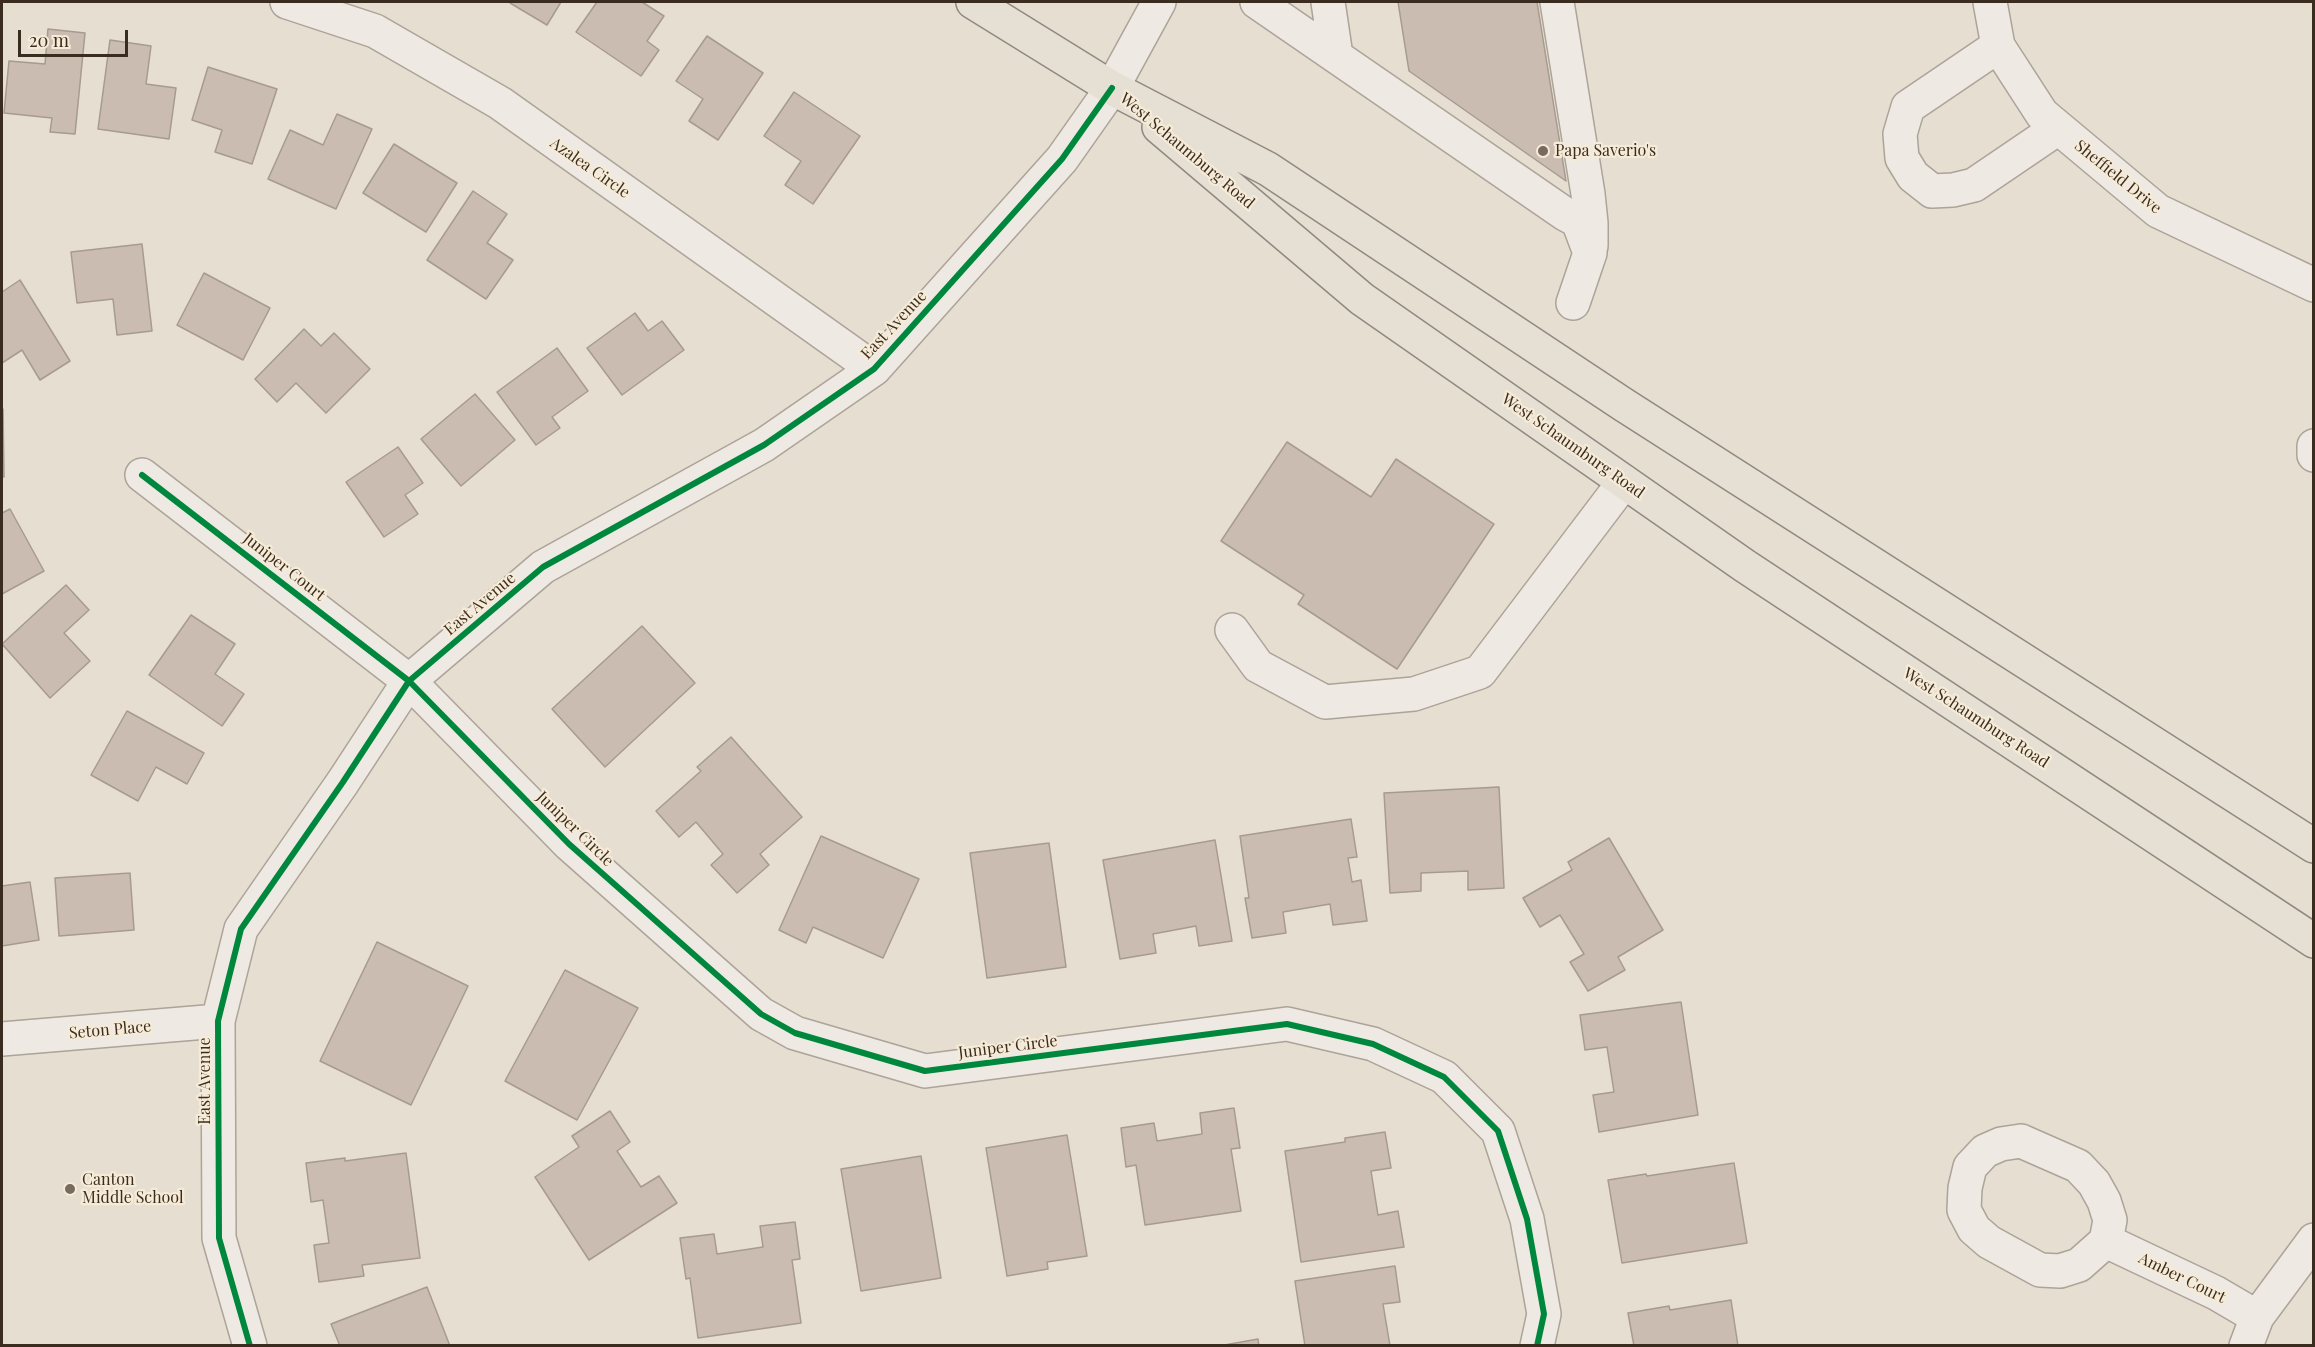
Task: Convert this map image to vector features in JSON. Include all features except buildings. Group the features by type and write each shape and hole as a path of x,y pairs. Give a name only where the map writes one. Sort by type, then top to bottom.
{"main road":[{"path":"973,2 1112,88"},
{"name":"West Schaumburg Road","path":"1112,88 1362,299 1745,566 2313,940"},
{"name":"West Schaumburg Road","path":"1112,88 1268,169 1624,405 2313,846"}],"street":[{"name":"Azalea Circle","path":"287,2 375,31 500,103 874,369"},
{"name":"East Avenue","path":"250,1346 219,1238 218,1021 241,929 343,782 409,681 543,567 764,445 874,369 1062,159 1112,88 1159,2"},
{"path":"1257,2 1578,221 1590,253"},
{"path":"1328,2 1336,56"},
{"path":"1557,2 1591,223 1590,253 1573,303"},
{"name":"Sheffield Drive","path":"1990,2 1998,46 2042,114 2158,211 2313,285"},
{"path":"1998,46 1908,106 1900,134 1902,158 1913,176 1932,191 1953,190 1974,185 2058,128"},
{"path":"2313,446 2313,455"},
{"name":"Juniper Court","path":"142,475 409,681"},
{"path":"1232,630 1258,666 1325,702 1414,694 1480,672 1624,482"},
{"name":"Juniper Circle","path":"409,681 569,844 761,1014 795,1033 925,1071 1287,1024 1373,1044 1444,1077 1498,1131 1527,1219 1544,1314 1537,1346"},
{"name":"Seton Place","path":"2,1039 218,1021"},
{"path":"2021,1141 2078,1166 2094,1183 2104,1201 2110,1220 2106,1241 2079,1265 2060,1271 2040,1270 1989,1242 1974,1229 1964,1210 1965,1188 1970,1167 1985,1151 2001,1144 2021,1141"},
{"path":"2252,1331 2313,1240"},
{"name":"Amber Court","path":"2106,1241 2216,1293 2252,1331"}],"cycle path":[{"path":"250,1346 219,1238 218,1021 241,929 343,782 409,681 543,567 764,445 874,369 1062,159 1112,88"},
{"path":"142,475 409,681 569,844 761,1014 795,1033 925,1071 1287,1024 1373,1044 1444,1077 1498,1131 1527,1219 1544,1314 1537,1346"}],"place":[{"name":"Papa Saverio's","path":"1543,151"},
{"name":"Canton Middle School","path":"70,1189"}]}
